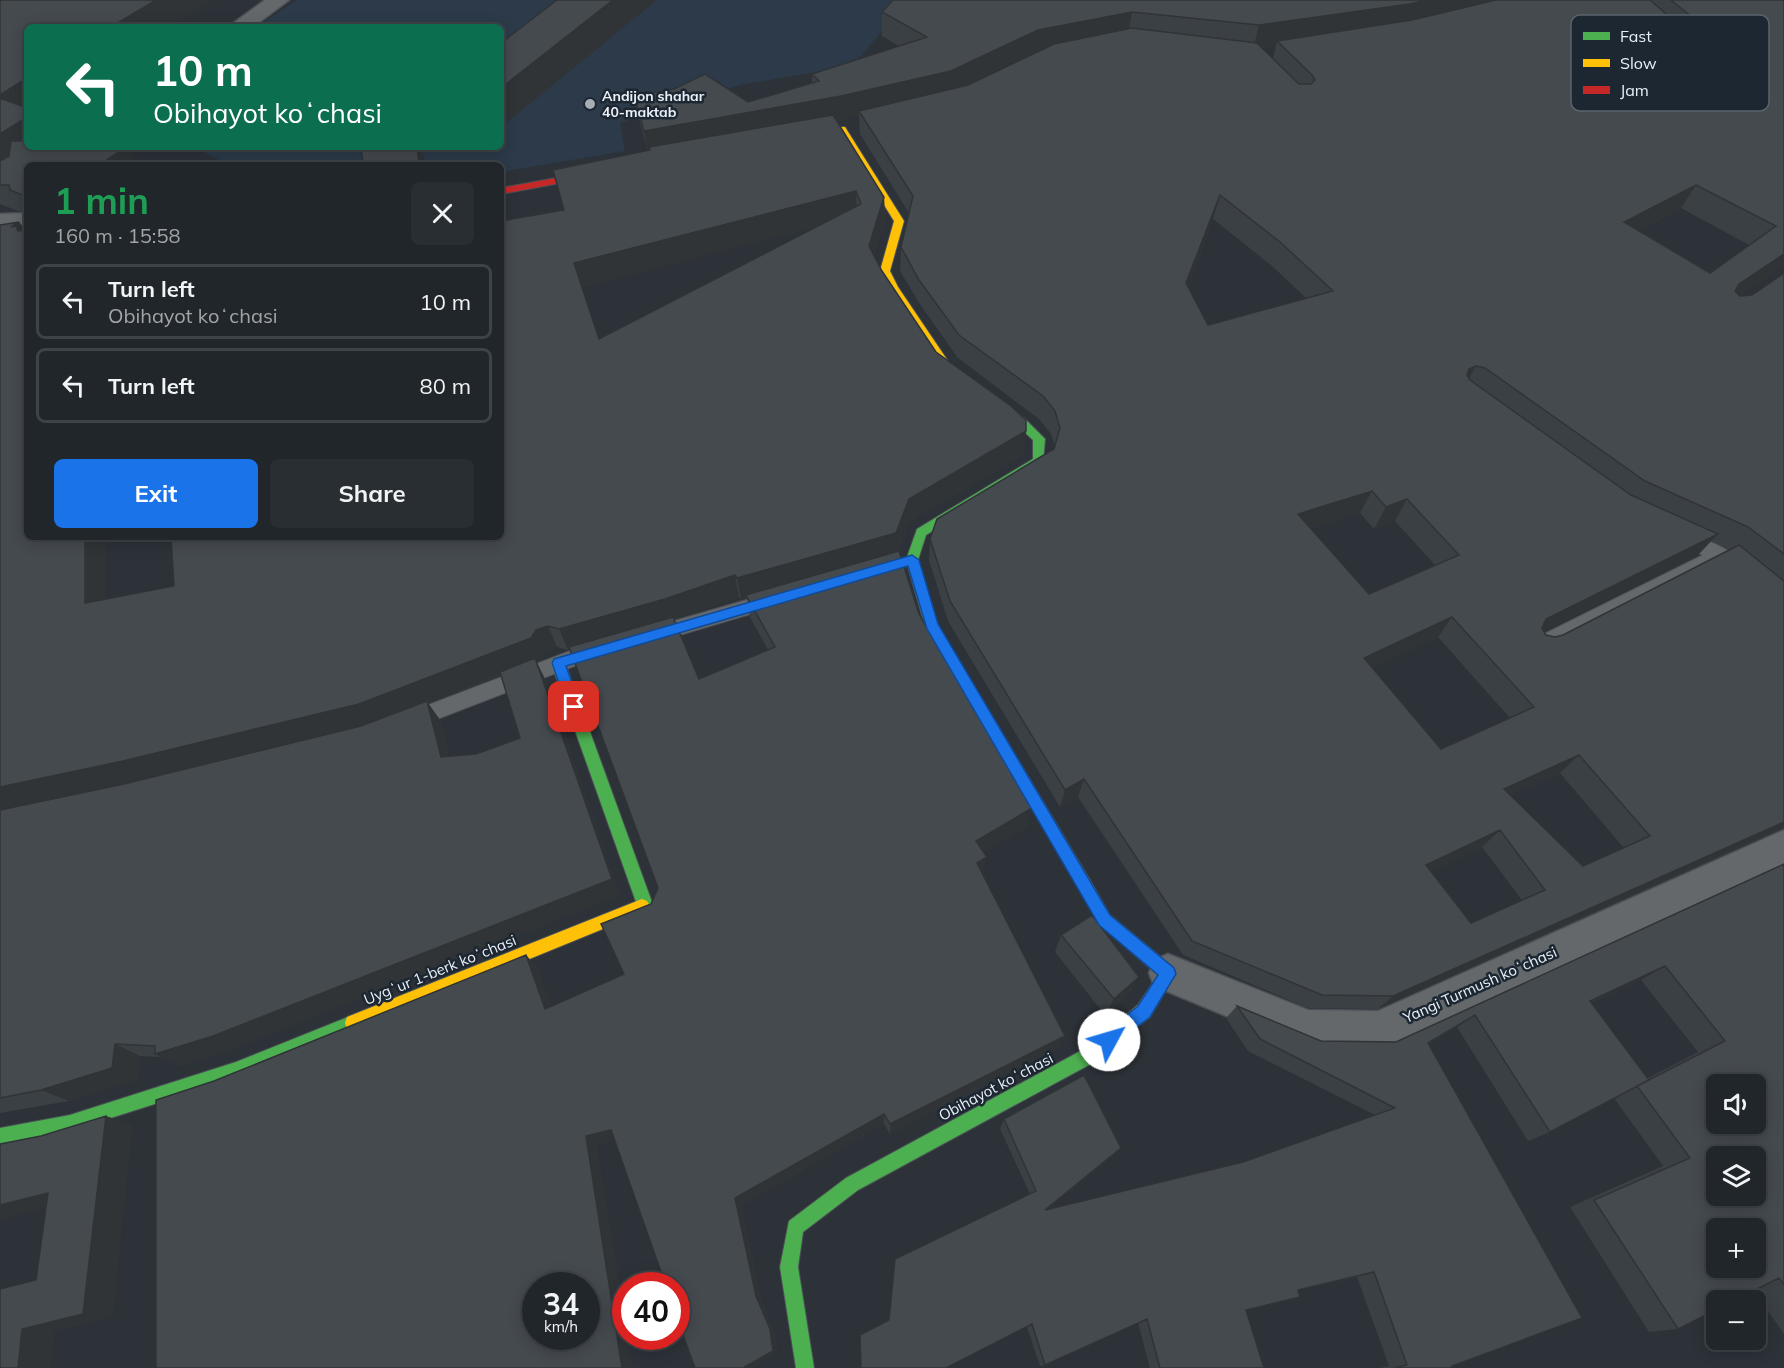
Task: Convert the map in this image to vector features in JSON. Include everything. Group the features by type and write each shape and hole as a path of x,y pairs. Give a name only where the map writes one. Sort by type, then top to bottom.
{"street":[{"path":"243,24 279,0"},
{"path":"842,128 899,221 885,271 893,288 947,368 1020,421 1040,439 1039,461 921,532 912,560 931,625 1105,920 1168,974"},
{"path":"504,189 619,169"},
{"path":"0,222 24,221"},
{"name":"Uygʻur 1-berk koʻchasi","path":"0,1136 70,1123 236,1070 645,905 558,663"},
{"name":"Yangi Turmush koʻchasi","path":"1168,974 1308,1030 1379,1031 1784,847"},
{"name":"Obihayot koʻchasi","path":"804,1367 789,1267 795,1227 852,1184 1092,1054 1144,1011 1168,974"}],"lane":[{"path":"1666,532 1720,555 1756,585"},
{"path":"1537,647 1720,555"},
{"path":"889,567 912,560"},
{"path":"638,639 787,596"},
{"path":"387,730 558,663 592,653"}],"shaded area":[{"name":"Andijon shahar 40-maktab","path":"297,0 894,0 906,4 843,76 822,71 740,85 620,123 625,151 504,171 504,162 223,162 200,150 504,150 504,24 261,24"}],"building":[{"path":"0,0 156,0 116,24 24,24 24,80 0,95"},
{"path":"557,0 613,0 504,86 504,41"},
{"path":"893,0 1427,0 1259,25 1132,12 1038,30 951,71 841,96 644,131 634,96 674,89 705,74 748,102 819,81 812,74 927,37 882,12"},
{"path":"1496,0 1650,0 1667,15 1571,15 1571,111 1769,111 1769,15 1690,15 1671,0 1784,0 1784,254 1739,284 1735,291 1740,296 1752,295 1784,273 1784,554 1748,527 1645,481 1485,368 1476,366 1469,369 1467,375 1470,380 1631,495 1718,534 1546,619 1542,628 1546,635 1555,637 1563,635 1739,545 1784,581 1784,822 1393,996 1322,995 1192,941 1084,779 1065,790 950,601 930,539 937,519 1054,449 1060,428 1055,411 1043,396 959,335 919,280 901,247 913,196 859,111 968,85 1054,44 1132,28 1257,43 1299,84 1311,84 1315,80 1312,75 1277,41 1412,20","holes":["1696,185 1776,226 1710,273 1624,222","1220,195 1280,242 1333,291 1208,325 1186,283","1372,491 1386,507 1407,499 1459,555 1369,594 1298,514","1452,617 1534,707 1441,749 1364,658","1579,755 1650,836 1583,866 1504,789","1500,830 1545,890 1471,923 1426,865"]},
{"path":"0,98 24,107 24,119 0,134"},
{"path":"833,115 884,197 869,246 882,271 936,352 1011,406 1026,420 1026,431 909,499 896,533 737,578 735,575 665,599 559,629 548,626 536,630 531,638 359,704 123,761 0,787 0,225 19,222 11,227 16,226 18,231 24,230 24,540 85,540 85,603 174,586 171,540 504,540 504,220 564,210 553,170 650,150 649,147","holes":["856,191 861,204 599,339 574,263"]},
{"path":"11,141 24,141 24,150 122,150 104,162 24,162 24,196 10,190 9,185 0,185 0,161 9,156"},
{"path":"361,150 417,150 419,162 363,162"},
{"path":"899,551 919,614 1032,808 976,841 987,857 977,863 1065,1036 890,1124 884,1114 735,1198 756,1296 770,1329 773,1351 743,1368 695,1368 688,1350 690,1272 661,1272 611,1130 586,1136 612,1304 612,1350 619,1350 622,1368 156,1368 156,1100 214,1081 526,955 545,1009 624,974 601,924 651,904 658,888 569,647 673,617 699,679 775,647 746,595"},
{"path":"535,658 612,879 213,1036 155,1054 155,1046 115,1044 112,1068 41,1090 0,1098 0,810 124,784 361,726 427,701 441,757 476,754 520,738 500,672"},
{"path":"1784,864 1784,1285 1779,1278 1755,1290 1706,1290 1706,1315 1678,1329 1594,1200 1690,1158 1637,1086 1550,1132 1475,1015 1428,1043 1582,1318 1452,1366 1452,1368 1394,1368 1407,1365 1374,1272 1298,1290 1300,1297 1246,1310 1264,1368 1160,1368 1147,1319 1045,1365 1032,1324 946,1368 861,1368 860,1335 889,1320 895,1259 1036,1191 1004,1119 1084,1075 1121,1148 1045,1210 1243,1162 1395,1108 1260,1039 1237,1006 1321,1041 1396,1042","holes":["1665,966 1725,1041 1649,1080 1590,1001"]},
{"path":"1092,915 1139,977 1114,999 1061,935"},
{"path":"106,1116 83,1314 22,1329 18,1368 0,1368 0,1289 36,1280 48,1193 0,1205 0,1144 41,1136"}],"traffic: fast":[{"path":"944,364 1020,421 1039,439 1039,461 921,532 912,560 931,625 1083,882"},
{"path":"558,663 645,905 642,906"},
{"path":"0,1136 70,1123 236,1070 353,1023"},
{"path":"805,1368 789,1267 795,1227 852,1184 1092,1054 1109,1040"}],"traffic: slow":[{"path":"842,129 899,221 885,271 893,288 944,364"},
{"path":"1083,882 1105,920 1168,973 1144,1011 1109,1040"},
{"path":"353,1023 642,906"}],"traffic: jam":[{"path":"504,190 600,173"}],"place":[{"name":"Andijon shahar 40-maktab","path":"590,104"}],"route":[{"path":"574,707 558,663 912,560 931,625 1105,920 1168,974 1144,1011 1109,1040"}]}
